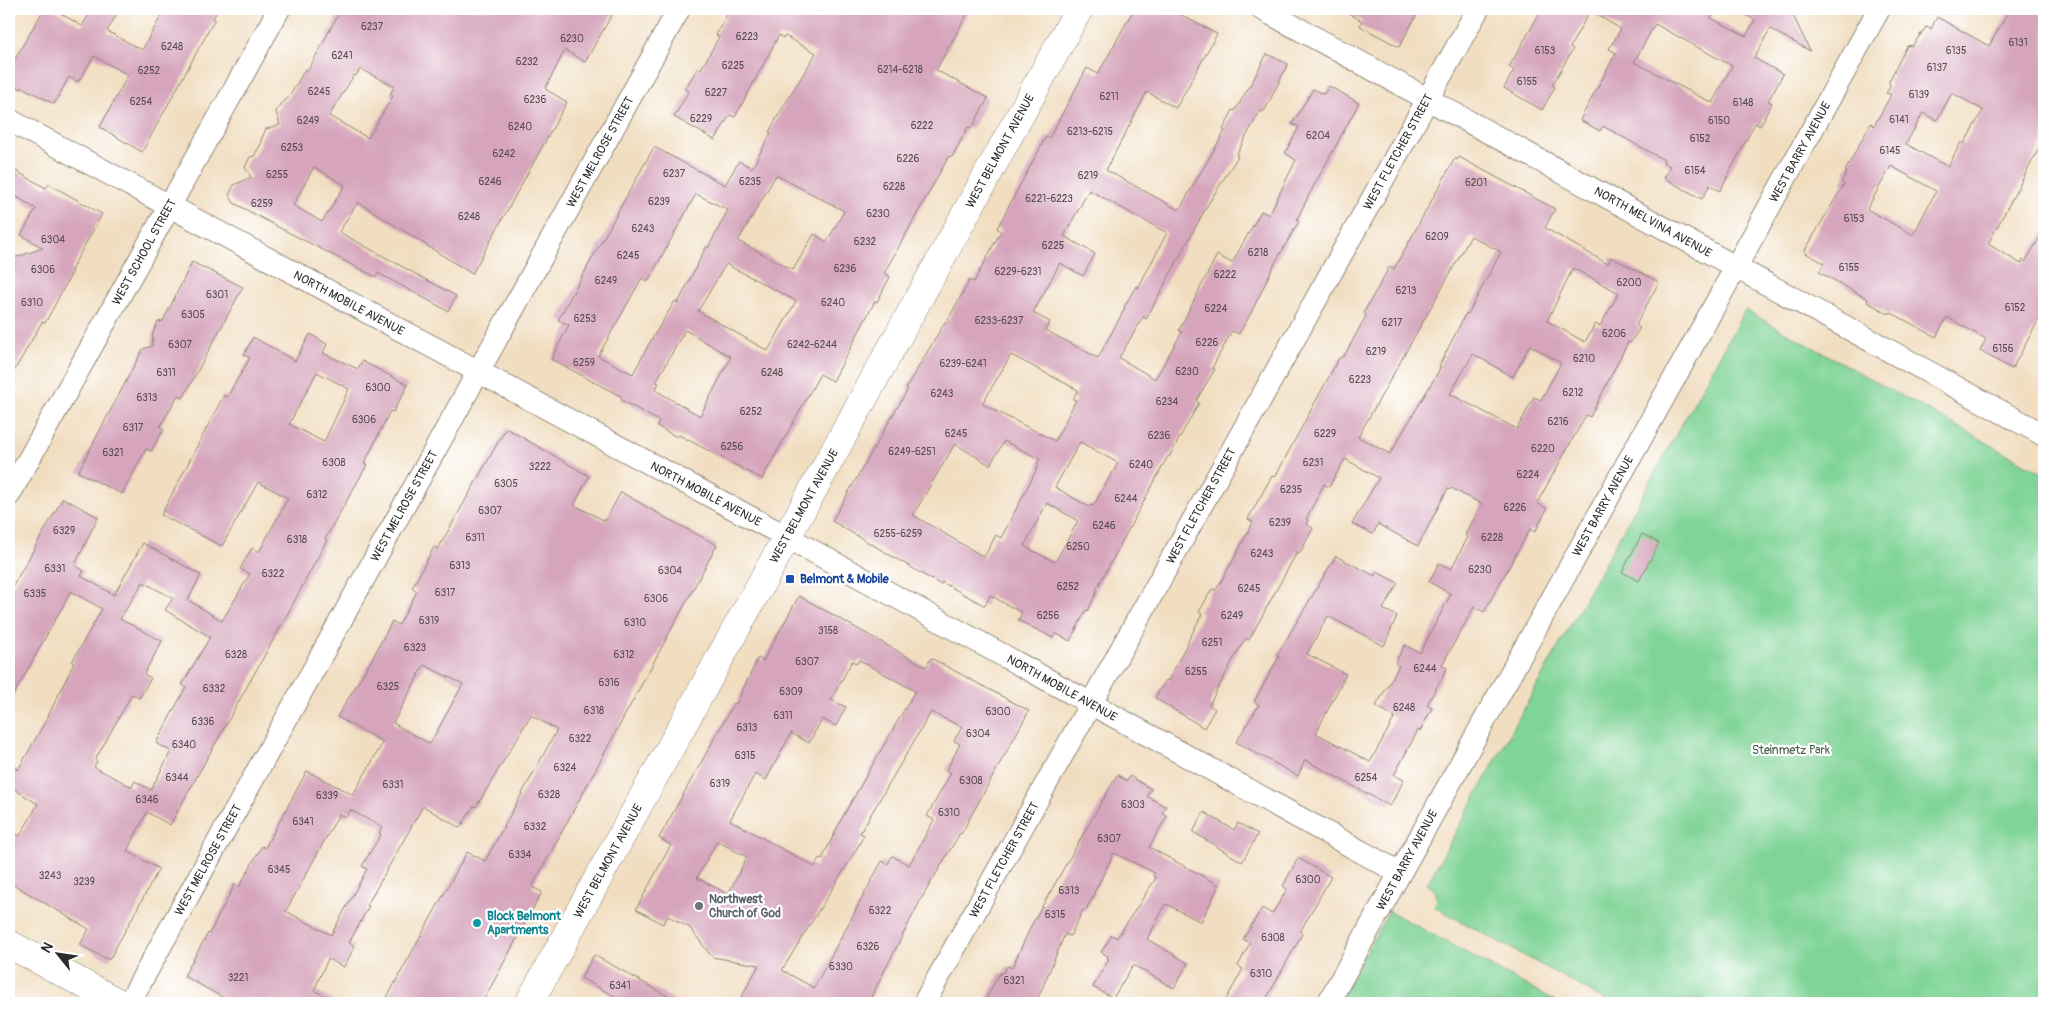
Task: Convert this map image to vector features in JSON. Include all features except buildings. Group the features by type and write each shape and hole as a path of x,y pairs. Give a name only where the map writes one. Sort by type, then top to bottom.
{"main road":[{"name":"WEST BELMONT AVENUE","path":"529,1003 1079,9"},
{"path":"9,944 119,1003"}],"street":[{"name":"WEST SCHOOL STREET","path":"9,495 278,9"},
{"name":"WEST MELROSE STREET","path":"129,1003 679,9"},
{"name":"NORTH MELVINA AVENUE","path":"1262,9 1736,267 2042,430"},
{"name":"WEST FLETCHER STREET","path":"924,1003 1478,9"},
{"name":"WEST BARRY AVENUE","path":"1328,1003 1879,9"},
{"name":"NORTH MOBILE AVENUE","path":"9,120 786,537 1400,873"}],"green space":[{"name":"Steinmetz Park","path":"1745,310 2044,474 2044,1003 1715,1003 1701,999 1680,1000 1669,1003 1611,1003 1435,907 1436,894 1427,884"},
{"path":"1389,911 1559,1003 1338,1003"}],"place":[{"name":"Belmont & Mobile","path":"790,579"},
{"name":"Northwest Church of God","path":"699,906"},
{"name":"Block Belmont Apartments","path":"477,923"}]}
